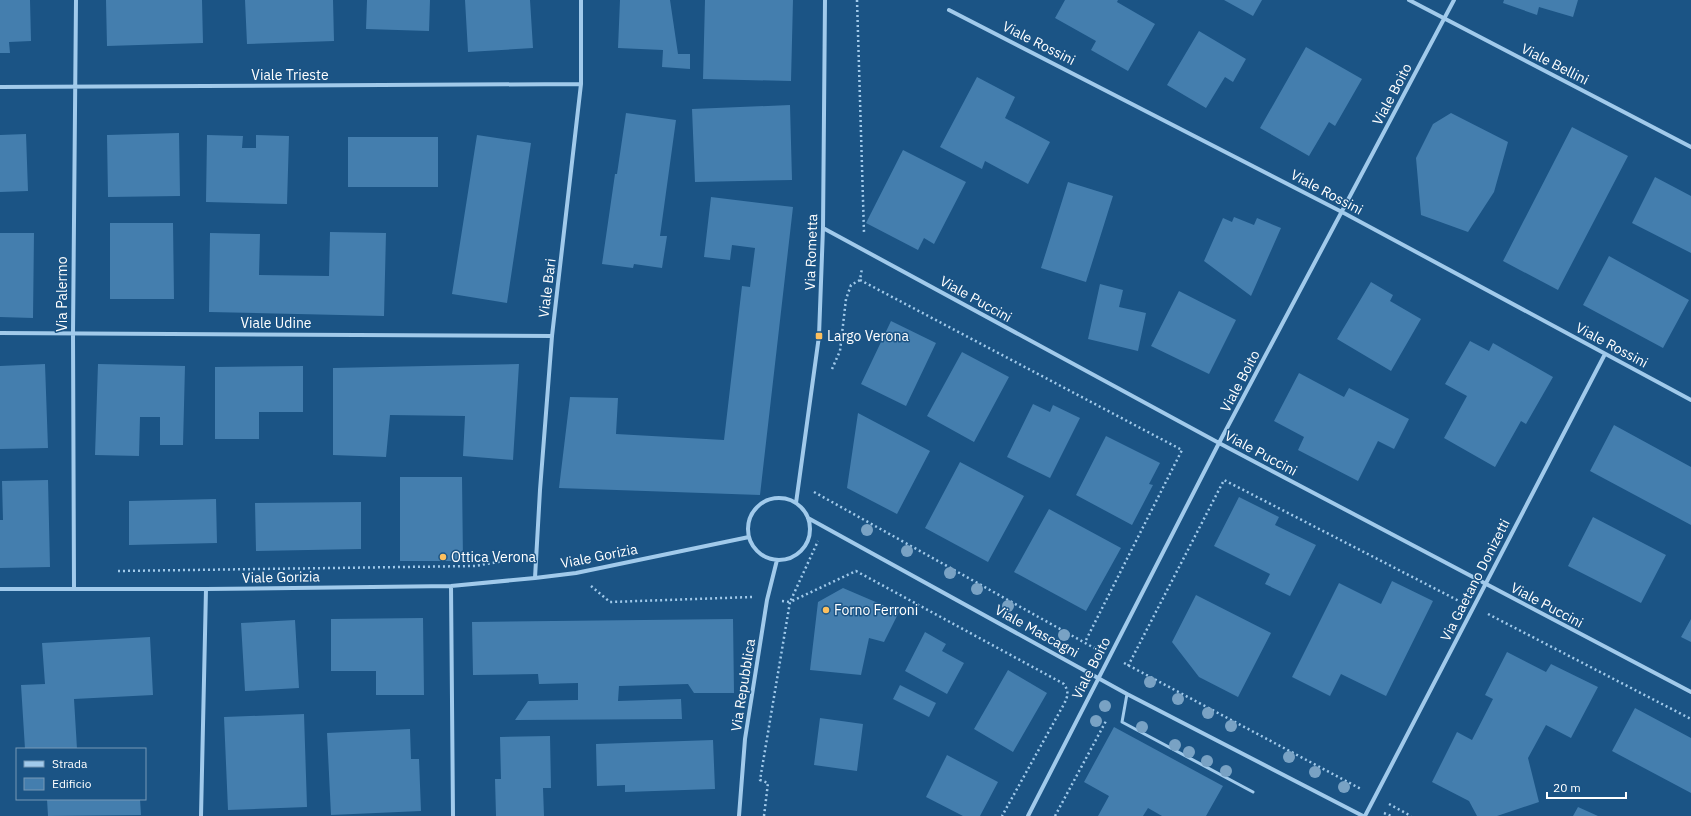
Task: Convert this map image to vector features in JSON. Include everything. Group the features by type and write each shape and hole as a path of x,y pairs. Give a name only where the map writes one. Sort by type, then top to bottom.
{"street":[{"name":"Via Palermo","path":"74,588 73,333 74,87 76,0"},
{"name":"Viale Bari","path":"535,578 552,336 581,84 581,0"},
{"name":"Via Rometta","path":"796,503 819,336 823,228 825,0"},
{"name":"Viale Bellini","path":"1409,0 1691,146"},
{"name":"Viale Boito","path":"1028,816 1219,444 1454,0"},
{"name":"Viale Rossini","path":"949,10 1342,212 1691,400"},
{"name":"Viale Trieste","path":"0,87 581,84"},
{"name":"Viale Puccini","path":"823,228 1219,444 1691,692"},
{"name":"Viale Udine","path":"0,333 552,336"},
{"name":"Via Gaetano Donizetti","path":"1364,816 1604,354"},
{"path":"778,498 796,503 804,510 808,518 810,524 810,536 803,549 789,558 777,560 768,558 756,550 749,537 748,529 751,517 764,502 778,498"},
{"name":"Viale Mascagni","path":"808,518 1127,694 1364,816"},
{"name":"Viale Gorizia","path":"0,589 206,589 452,586 576,573 749,537"},
{"name":"Via Repubblica","path":"739,816 745,738 768,600 777,560"},
{"path":"452,586 453,816"},
{"path":"201,816 206,589"}],"lane":[{"path":"1127,694 1122,722 1253,792"}],"path":[{"path":"857,0 865,250 860,280"},
{"path":"830,372 840,351 846,299 851,285 860,280"},
{"path":"860,280 1182,450 1085,642"},
{"path":"1128,666 1224,480 1460,601 1457,608"},
{"path":"812,491 813,498"},
{"path":"764,816 768,783 760,780 790,602 825,527"},
{"path":"112,571 475,566 536,555"},
{"path":"576,573 610,602 750,597 790,602 856,572 1064,684 1068,695 1002,816"},
{"path":"1486,613 1691,719"},
{"path":"1055,816 1108,719"}],"building":[{"path":"0,0 30,0 31,41 9,42 10,53 0,53"},
{"path":"106,0 202,0 203,43 107,46"},
{"path":"245,0 333,0 334,41 247,44"},
{"path":"367,0 430,0 429,31 366,29"},
{"path":"465,0 530,0 533,48 468,52"},
{"path":"620,0 670,0 678,54 690,54 690,69 662,67 663,50 618,48"},
{"path":"705,0 793,0 791,81 703,79"},
{"path":"1065,0 1118,0 1117,2 1155,24 1128,71 1091,50 1096,41 1055,18"},
{"path":"1224,0 1262,0 1253,16"},
{"path":"1504,0 1578,0 1573,17 1539,7 1537,15 1503,3"},
{"path":"1199,31 1246,59 1233,82 1225,77 1206,108 1167,85"},
{"path":"1306,47 1362,79 1335,126 1329,122 1309,156 1260,128"},
{"path":"977,77 1015,97 1005,118 1050,142 1028,184 985,161 982,169 940,147"},
{"path":"790,105 792,180 695,182 692,109"},
{"path":"626,113 676,120 660,236 667,236 662,268 634,264 633,268 602,264 615,174 617,174"},
{"path":"1451,113 1508,142 1494,192 1468,232 1421,215 1416,158 1433,124"},
{"path":"1572,127 1628,156 1558,290 1503,261"},
{"path":"179,133 180,196 108,197 107,135"},
{"path":"26,134 28,191 0,192 0,135"},
{"path":"207,135 243,136 242,148 256,148 256,135 289,136 287,204 206,202"},
{"path":"477,135 531,143 507,303 452,294"},
{"path":"348,137 438,137 438,187 348,187"},
{"path":"903,150 966,182 934,244 924,238 918,250 866,223"},
{"path":"1655,177 1691,196 1691,253 1632,223"},
{"path":"1068,182 1113,196 1086,282 1041,268"},
{"path":"711,197 793,207 760,495 559,488 570,397 618,398 616,434 724,440 742,286 750,287 755,248 732,245 730,260 704,257"},
{"path":"1234,217 1254,225 1257,218 1281,228 1251,296 1204,261 1223,218 1232,222"},
{"path":"110,223 173,223 174,299 110,299"},
{"path":"330,232 386,233 384,316 209,312 210,233 260,234 259,275 329,276"},
{"path":"0,233 34,233 33,318 0,317"},
{"path":"1609,256 1689,300 1663,348 1583,305"},
{"path":"1371,282 1393,295 1390,301 1421,319 1391,371 1337,339"},
{"path":"1100,284 1123,290 1119,307 1146,313 1138,351 1088,339"},
{"path":"1179,291 1236,320 1209,374 1151,346"},
{"path":"891,321 936,343 906,406 861,384"},
{"path":"1470,341 1489,351 1493,343 1553,377 1526,424 1521,421 1495,467 1444,438 1467,396 1445,384"},
{"path":"962,352 1009,377 974,442 927,416"},
{"path":"45,364 48,448 0,449 0,366"},
{"path":"98,364 185,366 183,445 160,445 160,417 140,417 139,456 95,455"},
{"path":"519,364 513,460 463,456 465,416 390,415 386,457 333,455 333,368"},
{"path":"303,366 303,412 259,412 259,439 215,439 215,367"},
{"path":"1299,373 1344,397 1349,388 1409,419 1394,449 1378,441 1358,481 1298,450 1304,437 1274,421"},
{"path":"1033,404 1050,412 1053,405 1080,418 1050,478 1007,457"},
{"path":"858,413 930,451 897,514 847,488"},
{"path":"1614,425 1691,467 1691,525 1590,471"},
{"path":"1106,436 1160,463 1149,484 1153,485 1132,525 1076,495"},
{"path":"960,462 1024,496 988,562 925,528"},
{"path":"400,477 462,477 463,561 400,561"},
{"path":"48,480 50,567 0,568 0,520 3,520 2,481"},
{"path":"1239,497 1279,517 1275,525 1316,545 1290,596 1265,584 1270,574 1214,546"},
{"path":"216,499 217,543 129,545 129,501"},
{"path":"361,502 361,549 256,551 255,503"},
{"path":"1049,509 1121,548 1086,611 1014,572"},
{"path":"1593,517 1666,555 1641,603 1568,566"},
{"path":"1392,581 1433,601 1386,696 1341,674 1330,696 1292,677 1339,583 1381,604"},
{"path":"843,588 899,612 884,642 869,638 861,675 810,670 818,602"},
{"path":"1196,595 1271,633 1238,697 1199,677 1172,642"},
{"path":"423,618 424,695 376,695 376,671 331,671 331,619"},
{"path":"733,619 734,693 694,693 688,684 619,686 618,701 681,699 682,719 515,720 528,701 578,700 578,683 539,684 538,674 473,675 472,622"},
{"path":"1691,619 1691,642 1681,637"},
{"path":"295,620 299,688 245,691 241,623"},
{"path":"925,632 946,644 942,651 964,663 947,694 905,671"},
{"path":"150,637 153,695 74,699 77,748 25,748 21,685 45,684 42,643"},
{"path":"1507,652 1546,672 1551,664 1598,687 1571,738 1546,725 1528,758 1539,802 1497,816 1477,816 1469,801 1432,782 1457,732 1472,740 1493,699 1485,695"},
{"path":"1008,670 1047,693 1013,752 974,729"},
{"path":"900,685 936,703 929,717 893,699"},
{"path":"1635,708 1691,738 1691,793 1612,751"},
{"path":"304,714 307,807 228,810 224,717"},
{"path":"820,718 863,724 857,771 814,765"},
{"path":"1114,727 1223,786 1206,816 1162,816 1148,808 1143,816 1098,816 1109,796 1084,782"},
{"path":"410,729 411,759 419,759 421,811 331,815 327,733"},
{"path":"550,736 551,788 543,788 544,816 496,816 495,779 501,779 500,737"},
{"path":"713,740 715,789 625,792 625,785 597,786 596,744"},
{"path":"947,755 998,782 980,816 963,816 926,797"},
{"path":"47,800 140,800 141,815 48,816"},
{"path":"1578,807 1598,816 1573,816"}],"place":[{"name":"Largo Verona","path":"819,336"},
{"name":"Ottica Verona","path":"443,557"},
{"name":"Forno Ferroni","path":"826,610"}]}
